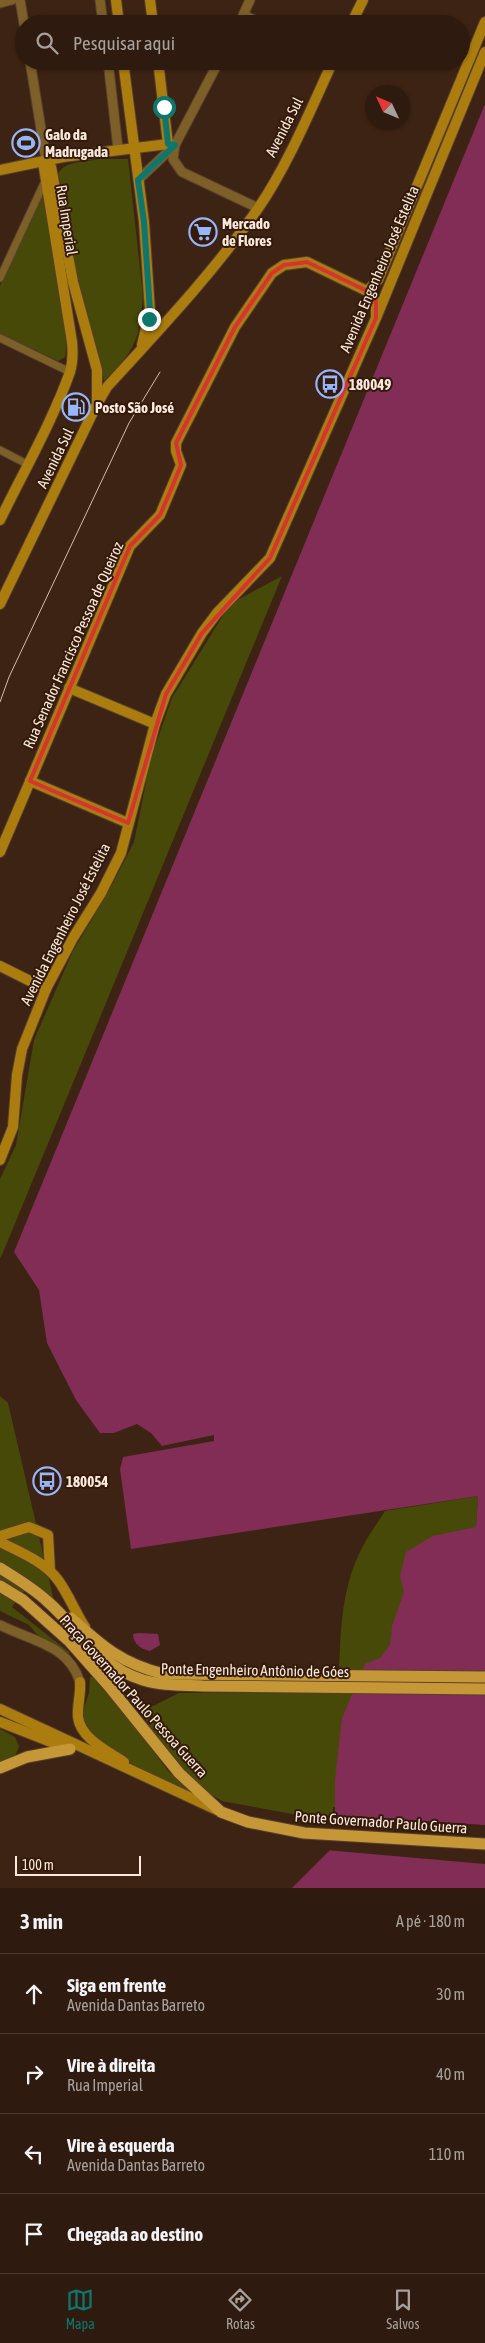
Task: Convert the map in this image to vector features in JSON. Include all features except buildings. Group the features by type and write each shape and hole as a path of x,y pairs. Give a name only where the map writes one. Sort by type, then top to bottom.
{"main road":[{"path":"116,0 118,15"},
{"path":"150,0 152,15"},
{"path":"356,15 363,0"},
{"path":"479,57 485,22"},
{"name":"Avenida Engenheiro José Estelita","path":"367,291 378,280 479,57"},
{"name":"Avenida Engenheiro José Estelita","path":"0,1160 13,1127 17,1075 22,1049 46,989 72,938 101,893 121,853 154,724 179,669 202,633 217,614 270,558 376,318 479,57"},
{"path":"125,70 144,222 150,311 147,331 140,351"},
{"path":"0,170 46,160 118,149 134,150 172,144 160,70"},
{"name":"Avenida Sul","path":"0,604 107,387 224,255 258,208 296,141 329,70"},
{"name":"Rua Imperial","path":"0,520 70,372 73,358 48,178 51,167 46,160"},
{"path":"24,164 34,168 48,178"},
{"name":"Rua Imperial","path":"48,178 72,282 97,370 97,404"},
{"name":"Rua Senador Francisco Pessoa de Queiroz","path":"0,852 130,546 160,515 181,465 176,450 176,443 235,327 266,280 272,273 284,265 307,262 367,291"},
{"path":"367,291 376,302 376,318"},
{"path":"69,688 154,724"},
{"path":"30,781 128,822"},
{"path":"0,966 46,989"},
{"path":"0,1536 29,1527 48,1535 50,1572"},
{"path":"0,1542 38,1562 59,1581 76,1614 87,1630"},
{"name":"Ponte Engenheiro Antônio de Góes","path":"0,1568 48,1601 92,1650 124,1673 143,1681 203,1686 485,1677"},
{"name":"Praça Governador Paulo Pessoa Guerra","path":"0,1586 23,1600 70,1642 108,1685 179,1773 221,1812"},
{"name":"Ponte Engenheiro Antônio de Góes","path":"48,1601 55,1604 115,1655 140,1668 164,1674 485,1689"},
{"path":"80,1682 78,1716 80,1727 91,1738 144,1776"},
{"path":"0,1709 221,1812"},
{"path":"0,1722 70,1749 95,1754"},
{"path":"0,1768 27,1757 70,1749"},
{"name":"Ponte Governador Paulo Guerra","path":"221,1812 275,1829 304,1833 485,1844"}],"street":[{"path":"0,3 12,0"},
{"path":"20,0 22,15"},
{"path":"100,0 102,15"},
{"path":"244,14 250,0"},
{"path":"31,70 46,160"},
{"path":"109,70 118,149"},
{"path":"138,180 172,144 214,70"},
{"path":"172,144 173,159 182,172 258,208"},
{"path":"0,278 48,178"},
{"path":"0,338 70,372"},
{"path":"0,450 27,464"},
{"path":"0,1625 48,1645 66,1656 80,1682"}],"highlighted area":[{"path":"307,262 367,291 376,302 376,318 270,558 202,633 166,694 128,823 30,781 130,546 160,515 181,465 176,443 235,327 272,273 284,265"}],"shaded area":[{"path":"485,104 485,1888 292,1888 335,1845 335,1780 342,1718 365,1664 380,1658 390,1645 392,1626 404,1592 400,1576 406,1552 433,1536 476,1527 478,1496 131,1549 120,1469 123,1457 214,1441 214,1435 162,1446 151,1433 137,1424 114,1433 100,1433 76,1400 47,1343 39,1290 14,1252"},
{"path":"99,159 128,159 143,296 138,334 134,343 123,361 104,381 100,361 82,308 64,195 58,174 70,164"},
{"path":"43,196 67,340 65,357 58,361 0,334 0,286 38,199"},
{"path":"282,576 0,1258 0,1179 16,1145 34,1040 72,953 112,885 134,842 151,758 172,698 230,604"},
{"path":"0,1396 8,1403 54,1601 29,1585 12,1607 69,1652 68,1656 41,1639 29,1625 0,1611"},
{"path":"478,1496 476,1528 335,1845 336,1807 333,1807 333,1816 309,1817 222,1801 203,1790 171,1759 141,1712 179,1693 338,1693 342,1618 349,1581 363,1546 385,1511"},
{"path":"133,1634 158,1634 160,1645 150,1651 144,1649 133,1638"},
{"path":"90,1677 93,1677 130,1720 168,1771 195,1796 94,1746 80,1720 89,1693"},
{"path":"0,1729 15,1737 19,1746 16,1754 0,1764"}],"pier":[{"path":"333,1815 485,1825 485,1864 326,1850 332,1844"}],"tram line":[{"path":"0,702 9,677 129,423 160,372"}],"place":[{"name":"Galo da Madrugada","path":"26,143"},
{"name":"Mercado de Flores","path":"203,232"},
{"name":"180049","path":"330,384"},
{"name":"Posto São José","path":"76,407"},
{"name":"180054","path":"47,1481"}],"route":[{"path":"149,319 144,222 138,180 175,145 168,144 164,107"}]}
